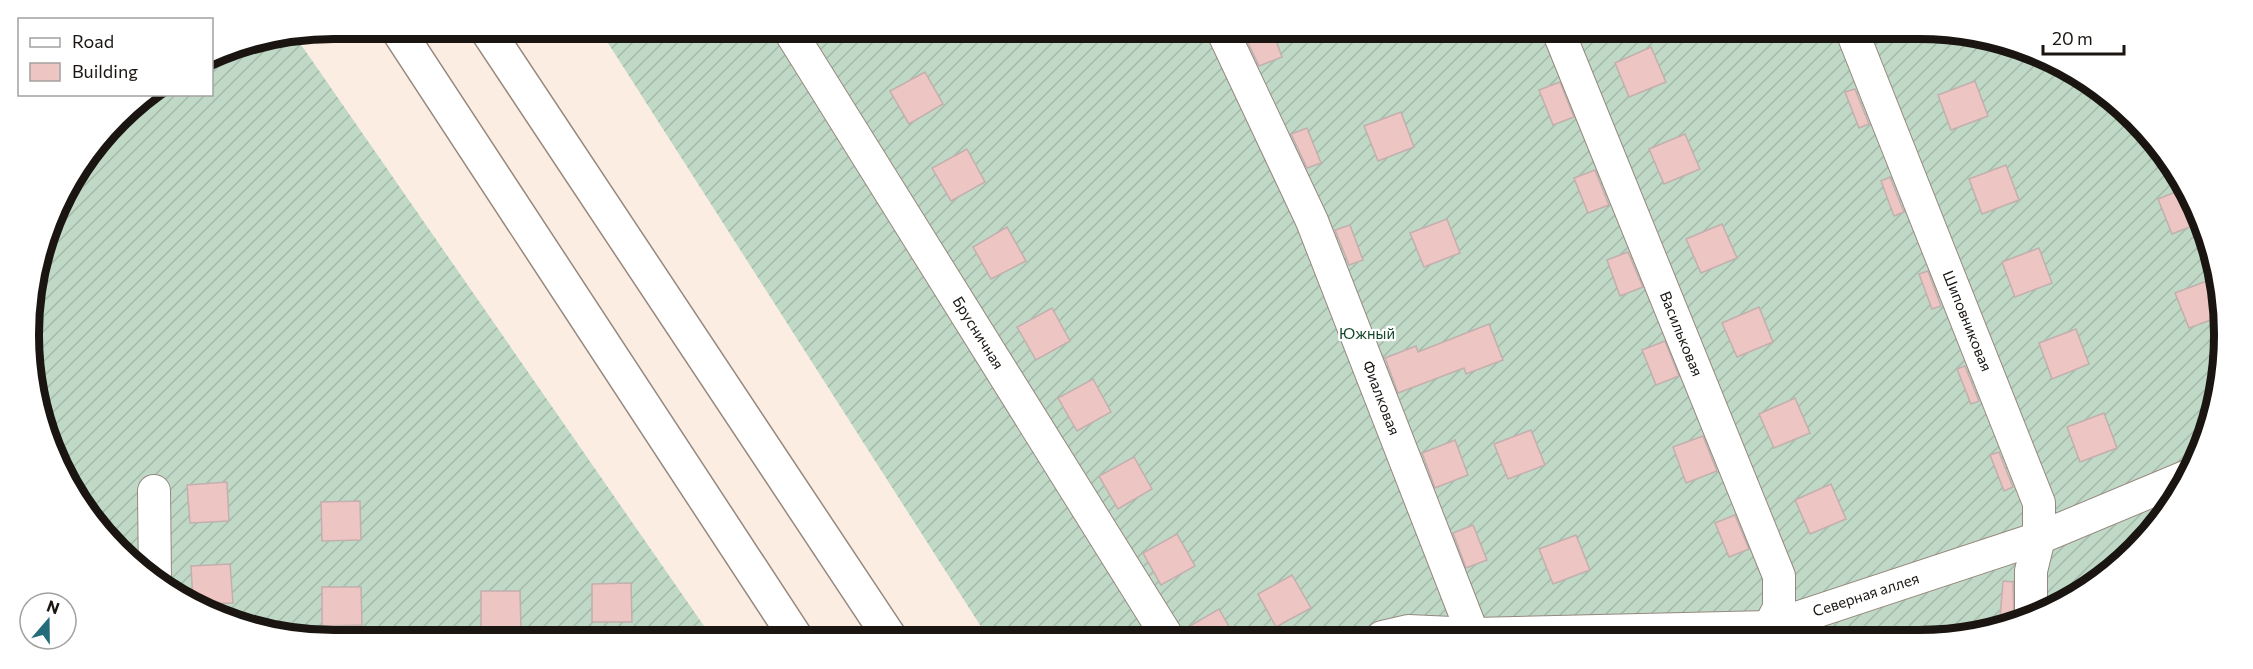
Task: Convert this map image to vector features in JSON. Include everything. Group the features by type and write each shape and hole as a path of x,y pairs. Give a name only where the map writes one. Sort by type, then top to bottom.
{"main road":[{"path":"404,39 791,630"},
{"path":"493,39 885,630"}],"street":[{"name":"Брусничная","path":"795,39 1163,630"},
{"name":"Фиалковая","path":"1225,39 1312,220 1472,630"},
{"name":"Васильковая","path":"1561,39 1779,576 1779,608 1770,630"},
{"name":"Шиповниковая","path":"1855,39 2039,503 2039,538 2031,571 2031,608"},
{"name":"Северная аллея","path":"1775,630 2039,538 2174,482"},
{"path":"154,491 155,569"}],"green space":[{"name":"Южный","path":"605,39 1918,39 1957,42 1995,49 2032,61 2083,89 2113,112 2141,140 2164,170 2192,221 2204,258 2213,315 2213,354 2204,411 2184,465 2153,514 2113,557 2083,580 2049,600 1995,620 1957,627 1918,630 983,630"},
{"path":"299,42 707,630 334,630 296,627 258,620 221,608 170,580 140,557 112,529 89,499 61,448 49,411 40,354 40,315 45,277 61,221 89,170 100,155 140,112 155,100 160,96 213,96 213,65 258,49"}],"building":[{"path":"1246,39 1276,39 1282,57 1259,66"},
{"path":"1651,47 1666,82 1629,97 1615,63"},
{"path":"925,72 943,104 909,124 890,91"},
{"path":"1975,81 1988,116 1951,130 1938,95"},
{"path":"1560,82 1574,117 1553,125 1539,90"},
{"path":"1855,89 1869,124 1859,128 1845,92"},
{"path":"1401,112 1414,147 1378,161 1364,126"},
{"path":"1307,128 1321,163 1307,168 1291,134"},
{"path":"1685,134 1700,169 1664,184 1649,149"},
{"path":"967,149 985,182 951,201 932,168"},
{"path":"2006,165 2019,200 1982,214 1969,179"},
{"path":"1595,170 1609,205 1588,213 1574,178"},
{"path":"1890,177 1904,212 1894,216 1881,181"},
{"path":"2177,192 2193,225 2172,234 2158,199"},
{"path":"1447,219 1460,253 1424,267 1410,233"},
{"path":"1722,224 1737,258 1701,273 1686,239"},
{"path":"1350,225 1363,260 1349,265 1335,230"},
{"path":"1007,227 1026,261 991,279 973,247"},
{"path":"2039,248 2052,283 2015,297 2002,262"},
{"path":"1628,252 1643,287 1620,296 1607,260"},
{"path":"1928,271 1941,306 1932,309 1919,274"},
{"path":"2209,280 2213,319 2189,328 2175,293"},
{"path":"1759,307 1773,342 1737,357 1722,323"},
{"path":"1052,308 1070,341 1036,360 1017,327"},
{"path":"1489,324 1503,360 1466,374 1464,368 1398,393 1385,358 1416,346 1418,352"},
{"path":"2076,329 2089,364 2052,379 2039,343"},
{"path":"1665,341 1679,376 1656,385 1642,350"},
{"path":"1965,366 1979,401 1971,404 1957,369"},
{"path":"1093,379 1111,412 1077,431 1058,398"},
{"path":"1795,398 1810,433 1774,448 1759,414"},
{"path":"2104,413 2117,448 2080,462 2067,427"},
{"path":"1531,430 1545,465 1508,479 1494,444"},
{"path":"1703,436 1717,471 1686,483 1673,447"},
{"path":"1455,440 1468,475 1435,488 1422,453"},
{"path":"1999,452 2013,487 2004,491 1990,455"},
{"path":"1134,457 1152,489 1118,509 1099,476"},
{"path":"227,482 229,521 190,523 187,485"},
{"path":"1831,484 1846,519 1810,534 1795,500"},
{"path":"360,501 361,540 322,541 321,502"},
{"path":"1735,515 1749,549 1729,557 1715,523"},
{"path":"1473,525 1487,560 1466,568 1453,533"},
{"path":"1177,534 1195,566 1161,585 1143,553"},
{"path":"1576,535 1590,570 1553,584 1539,549"},
{"path":"230,564 233,603 212,604 193,593 191,566"},
{"path":"1292,575 1311,608 1276,627 1258,594"},
{"path":"2003,581 2013,582 2014,614 2000,618"},
{"path":"631,583 632,622 592,622 592,584"},
{"path":"322,587 361,587 362,625 322,626"},
{"path":"481,591 520,591 521,629 481,630"},
{"path":"1219,609 1231,630 1183,630"}]}
